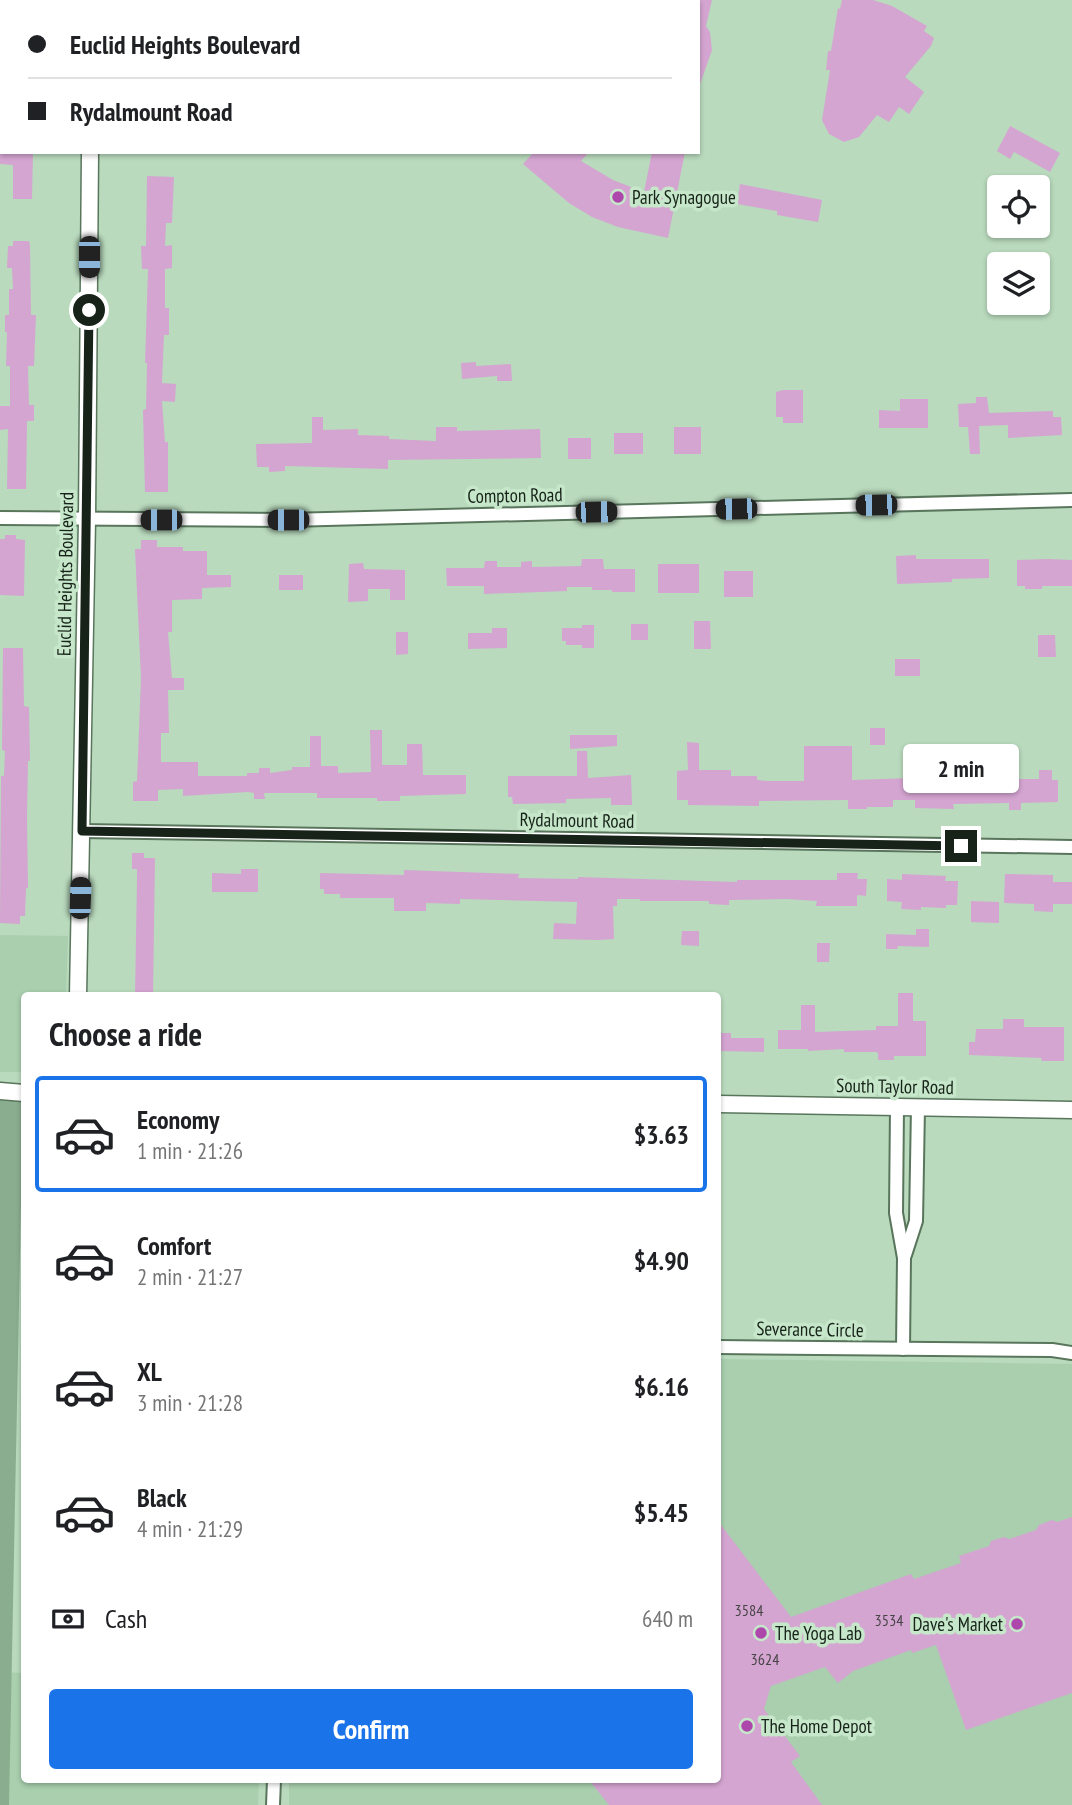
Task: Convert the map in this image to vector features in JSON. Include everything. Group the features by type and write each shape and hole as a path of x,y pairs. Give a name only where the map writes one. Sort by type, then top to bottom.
{"street":[{"name":"Euclid Heights Boulevard","path":"78,992 87,520 90,154"},
{"name":"Compton Road","path":"0,518 288,520 1072,500"},
{"name":"Rydalmount Road","path":"82,831 1072,848"},
{"path":"0,1091 21,1093"},
{"name":"South Taylor Road","path":"721,1104 1072,1110"},
{"path":"897,1107 895,1213 904,1258 903,1349"},
{"path":"904,1258 916,1220 918,1107"},
{"name":"Severance Circle","path":"721,1347 1052,1350 1072,1353"},
{"path":"273,1805 274,1783"}],"shaded area":[{"path":"0,935 68,936 66,992 21,992 21,1072 0,1072"},
{"path":"0,1091 21,1093 21,1203 9,1805 0,1805"},
{"path":"721,1359 1072,1364 1072,1805 289,1805 289,1783 721,1783"},
{"path":"0,1672 21,1673 21,1783 259,1783 258,1805 0,1805"}],"building":[{"path":"700,0 712,0 706,26 710,32 712,50 700,84"},
{"path":"842,0 873,0 892,6 927,26 924,31 934,38 931,46 905,77 924,92 909,114 899,107 889,122 877,115 859,137 844,142 829,134 822,120 830,70 826,70 828,51 831,51 838,8 840,9"},
{"path":"1010,126 1060,153 1050,172 1014,152 1010,159 997,151"},
{"path":"0,154 33,154 32,199 13,199 13,165 0,164"},
{"name":"Park Synagogue","path":"532,154 587,154 581,161 613,180 644,192 652,154 685,154 668,238 618,227 592,217 569,203 523,164"},
{"path":"147,176 174,177 172,223 166,223 165,246 172,245 172,268 165,269 165,308 169,308 169,335 164,335 162,383 176,384 175,402 162,401 165,442 168,442 168,492 145,492 143,410 146,409 148,269 142,269 141,246 146,246"},
{"path":"740,184 822,200 818,222 737,204"},
{"path":"13,241 29,241 31,315 36,315 34,366 28,366 29,405 34,405 34,421 27,421 26,489 7,489 8,429 0,430 0,406 10,406 10,366 6,366 5,315 9,315 9,289 13,289 12,268 7,268 8,246 13,246"},
{"path":"476,362 476,366 511,364 512,381 497,381 497,376 462,379 461,363"},
{"path":"803,390 803,423 783,423 783,417 776,417 776,392"},
{"path":"976,397 987,397 989,413 1053,411 1053,417 1061,417 1062,435 1008,438 1008,425 979,426 980,454 970,454 968,427 959,427 958,404 976,403"},
{"path":"900,399 928,399 928,428 879,428 879,410 900,411"},
{"path":"312,417 323,417 323,430 358,429 358,435 389,436 389,439 436,441 436,427 457,427 457,431 540,429 541,458 388,460 388,469 285,466 285,471 269,472 269,467 257,467 256,444 312,443"},
{"path":"674,427 701,427 701,454 674,454"},
{"path":"614,433 643,433 643,454 614,454"},
{"path":"568,438 591,438 591,459 568,459"},
{"path":"5,535 16,535 16,539 25,540 24,596 0,595 0,539 5,539"},
{"path":"141,540 157,540 157,547 207,551 207,575 231,575 231,587 202,588 202,599 172,600 172,632 168,632 172,678 184,678 184,690 168,690 169,733 161,733 161,762 198,762 198,776 247,776 247,773 259,773 259,768 270,768 270,773 292,770 292,767 310,767 310,736 321,736 321,766 338,766 338,773 371,772 370,730 382,730 382,765 407,765 407,744 422,744 423,775 466,775 466,794 400,796 400,801 377,801 377,798 317,798 317,793 264,793 265,799 254,799 254,793 248,792 183,796 183,789 158,790 158,801 133,801 133,782 137,781 141,678 135,549 141,549"},
{"path":"916,555 916,559 989,559 989,578 897,584 896,556"},
{"path":"582,559 603,559 604,569 635,569 635,592 567,587 567,591 484,594 484,586 447,586 446,568 484,568 485,561 497,561 497,567 521,567 521,562 532,561 532,567 581,566"},
{"path":"1017,560 1072,560 1072,586 1025,589 1025,586 1017,586"},
{"path":"363,563 364,569 405,570 405,600 390,600 390,589 368,589 368,601 348,602 349,564"},
{"path":"658,564 699,564 699,593 658,593"},
{"path":"724,571 753,571 753,597 724,597"},
{"path":"279,575 303,575 303,590 279,590"},
{"path":"694,621 710,621 711,649 694,649"},
{"path":"631,624 648,624 648,640 631,640"},
{"path":"582,625 594,625 594,648 566,645 566,641 562,641 562,628 582,628"},
{"path":"492,628 507,628 507,648 468,649 468,633 492,633"},
{"path":"396,632 408,632 408,654 396,655"},
{"path":"1038,635 1055,635 1056,657 1038,657"},
{"path":"3,648 23,648 24,706 29,707 28,888 25,916 20,916 20,924 0,923 1,776 4,776 5,751 2,750"},
{"path":"895,659 920,659 920,676 895,676"},
{"path":"870,728 885,728 885,745 870,745"},
{"path":"570,735 617,735 617,746 570,749"},
{"path":"687,742 699,743 699,770 731,770 731,776 757,776 757,780 767,781 804,781 804,746 852,746 852,780 913,778 968,779 968,782 1017,781 1039,779 1039,770 1052,770 1052,780 1058,780 1058,802 1021,803 1021,810 1009,810 1009,803 953,804 954,809 915,808 915,800 893,800 893,807 867,809 848,809 848,800 759,801 759,806 688,805 688,800 677,800 677,771 688,770"},
{"path":"577,751 587,751 588,778 631,775 632,805 611,805 611,798 566,799 566,803 513,804 512,797 508,797 508,776 577,776"},
{"path":"132,853 144,853 144,858 155,858 153,992 135,992 137,869 132,869"},
{"path":"241,869 258,869 258,892 212,892 212,873 241,874"},
{"path":"404,870 519,874 518,878 737,882 837,880 837,873 858,873 857,879 867,879 866,896 857,895 857,906 816,906 817,901 787,899 729,900 729,905 709,904 709,901 617,899 617,906 613,906 614,939 600,940 553,939 554,923 576,924 577,902 460,899 460,904 426,903 426,911 394,911 394,898 340,898 340,894 324,894 324,889 320,889 320,873 404,875"},
{"path":"902,874 946,876 945,881 958,881 957,905 946,905 946,908 921,907 921,910 901,909 902,902 887,901 887,879 902,880"},
{"path":"1005,874 1053,875 1053,882 1072,882 1072,904 1053,904 1053,912 1034,911 1034,904 1004,903"},
{"path":"971,901 999,902 999,923 971,922"},
{"path":"916,929 929,929 929,947 898,946 897,949 886,949 886,934 916,935"},
{"path":"682,931 699,931 699,946 681,945"},
{"path":"817,943 830,943 829,962 817,962"},
{"path":"898,993 913,993 913,1021 926,1021 926,1056 894,1056 894,1060 878,1060 876,1052 778,1049 778,1030 801,1030 801,1005 815,1005 815,1032 876,1030 876,1026 898,1026"},
{"path":"1003,1019 1024,1019 1024,1027 1064,1027 1064,1061 969,1055 969,1042 975,1042 976,1029 1003,1029"},
{"path":"721,1033 731,1033 731,1038 764,1038 764,1052 721,1051"},
{"path":"1072,1517 1072,1693 966,1730 936,1645 912,1653 911,1650 853,1671 838,1683 825,1667 771,1686 764,1709 800,1756 791,1762 822,1805 609,1805 591,1783 721,1783 721,1525 791,1617 911,1574 914,1579 961,1563 959,1556 989,1546 991,1541 1004,1537 1009,1539 1036,1530 1039,1525 1052,1520 1057,1522"}],"place":[{"name":"Park Synagogue","path":"618,197"},
{"name":"Dave's Market","path":"1017,1624"},
{"name":"The Yoga Lab","path":"761,1633"},
{"name":"The Home Depot","path":"747,1726"}],"route":[{"path":"89,310 82,831 961,846"}]}
